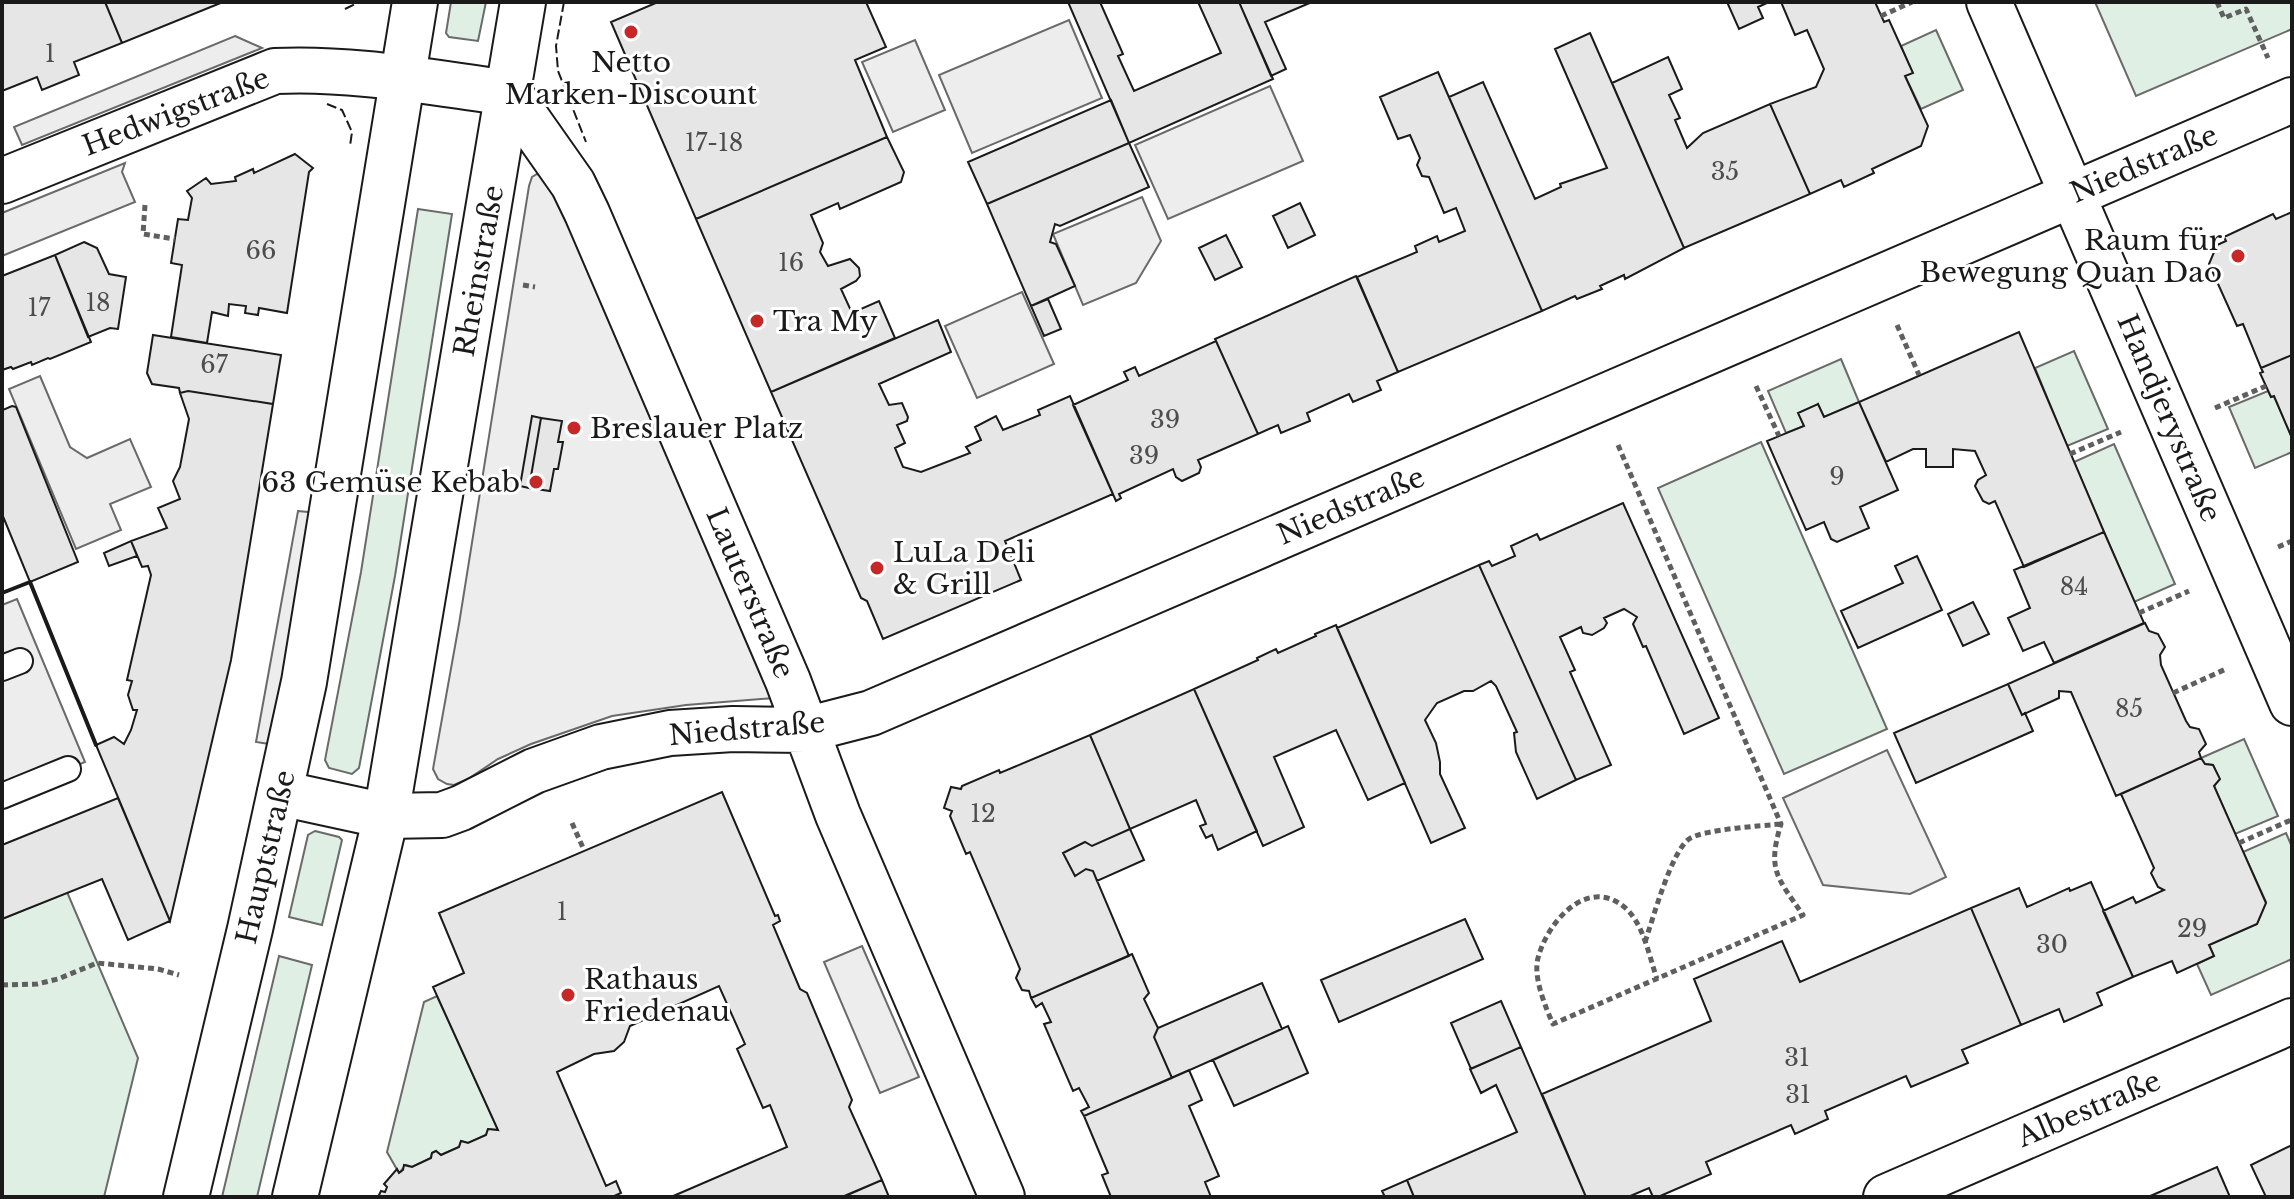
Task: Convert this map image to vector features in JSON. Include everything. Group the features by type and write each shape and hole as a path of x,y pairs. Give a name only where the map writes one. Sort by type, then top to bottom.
{"street":[{"path":"403,79 415,2"},
{"name":"Rheinstraße","path":"386,816 523,2"},
{"name":"Handjerystraße","path":"1989,2 2292,703"},
{"name":"Hedwigstraße","path":"2,181 275,71 403,79 509,93"},
{"name":"Hauptstraße","path":"186,1197 304,682 403,79"},
{"name":"Lauterstraße","path":"509,93 573,184 587,213 788,681 838,815 1002,1197"},
{"name":"Niedstraße","path":"280,793 386,816 442,815 534,771 601,747 670,733 733,729 805,730 888,706 2292,100"},
{"path":"295,1197 386,816"},
{"name":"Albestraße","path":"1886,1197 2292,1021"}],"lane":[{"path":"2,796 68,769"}],"path":[{"path":"1881,16 1912,2"},
{"path":"2217,2 2224,18 2246,9 2268,59"},
{"path":"145,205 143,234 175,239"},
{"path":"1896,323 1919,375"},
{"path":"1756,384 1779,436"},
{"path":"2215,408 2266,386"},
{"path":"2070,454 2122,432"},
{"path":"1618,444 1781,824 1773,851 1777,873 1803,915 1657,979 1553,1024 1537,975 1537,959 1551,929 1563,913 1578,902 1594,896 1611,899 1625,907 1637,922 1657,979"},
{"path":"2276,548 2292,541"},
{"path":"2139,613 2191,590"},
{"path":"2173,693 2226,669"},
{"path":"2239,843 2291,820"},
{"path":"572,823 584,850"},
{"path":"1644,943 1675,857 1688,839 1703,834 1781,824"},
{"path":"2,985 37,984 97,963 158,969 179,975"}],"green space":[{"path":"451,2 486,2 478,41 449,37 446,33"},
{"path":"2095,2 2292,2 2292,29 2136,96"},
{"path":"1936,30 1963,90 1921,109 1905,76 1912,72 1901,46"},
{"path":"418,209 452,214 395,576 359,768 352,774 329,768 325,760 361,572"},
{"path":"2074,351 2108,429 2067,446 2035,368"},
{"path":"1841,359 1859,402 1824,417 1818,404 1804,426 1786,433 1768,391"},
{"path":"2268,391 2271,397 2274,396 2292,438 2292,452 2255,468 2229,407"},
{"path":"1761,442 1887,729 1784,774 1658,488"},
{"path":"2114,444 2175,584 2134,602 2074,462"},
{"path":"2244,739 2278,816 2235,834 2214,786 2219,779 2213,765 2205,764 2201,758"},
{"path":"315,831 342,840 322,925 289,917 308,835"},
{"path":"2286,833 2292,847 2292,959 2211,995 2197,964 2214,956 2209,945 2257,924 2266,902 2243,852"},
{"path":"67,892 138,1058 104,1197 2,1197 2,919"},
{"path":"279,956 312,965 257,1197 222,1197"},
{"path":"437,996 498,1130 488,1129 486,1135 468,1143 461,1141 459,1147 441,1155 436,1151 431,1158 412,1167 406,1165 399,1173 387,1152 424,1002"}],"shaded area":[{"path":"1069,20 1102,98 972,153 939,75"},
{"path":"235,36 262,48 22,145 14,127"},
{"path":"915,40 945,110 893,132 862,62"},
{"path":"1270,86 1303,161 1168,219 1135,145"},
{"path":"125,163 122,172 135,202 2,256 2,213"},
{"name":"Breslauer Platz","path":"537,174 548,177 773,698 686,705 612,716 531,744 454,785 438,779 433,769 529,186 532,177"},
{"path":"1142,197 1161,241 1136,283 1083,305 1053,234"},
{"path":"1022,292 1054,364 977,398 945,326"},
{"path":"40,376 70,447 87,458 130,439 151,487 110,504 121,530 76,549 9,389"},
{"path":"298,511 318,513 276,745 256,742"},
{"path":"17,599 85,762 2,796 2,605"},
{"path":"1887,750 1946,877 1910,894 1823,885 1783,798"},
{"path":"862,946 919,1077 880,1093 824,962"}],"building":[{"path":"2,2 105,2 122,43 74,62 79,75 42,90 37,77 2,91"},
{"path":"105,2 223,2 122,43"},
{"path":"658,2 866,2 886,47 855,60 887,137 696,219 611,22"},
{"path":"1068,2 1100,2 1123,54 1118,56 1134,91 1221,53 1198,2 1239,2 1273,79 1129,143"},
{"path":"1239,2 1312,2 1265,22 1286,69 1271,76"},
{"path":"1727,2 1769,2 1758,7 1763,18 1739,29"},
{"path":"1781,2 1875,2 1884,22 1889,20 1913,73 1905,76 1928,126 1921,146 1872,169 1874,173 1844,187 1841,180 1810,194 1770,104 1816,87 1824,69 1807,30 1795,35"},
{"path":"1590,33 1684,248 1625,279 1624,275 1600,286 1602,289 1577,299 1575,296 1542,311 1449,97 1483,82 1535,199 1561,187 1560,184 1607,168 1555,49"},
{"path":"1668,57 1682,89 1669,95 1680,118 1675,120 1687,148 1703,133 1770,104 1810,194 1684,248 1612,83"},
{"path":"1438,72 1542,311 1398,372 1357,277 1417,252 1415,246 1437,236 1439,242 1465,231 1456,208 1444,213 1429,177 1422,176 1417,165 1420,158 1410,135 1398,139 1380,97"},
{"path":"1111,100 1129,143 987,204 968,162"},
{"path":"887,137 904,172 901,182 840,209 838,203 811,215 823,243 820,252 828,266 850,259 859,268 860,276 856,281 841,289 852,313 879,301 895,338 771,392 696,219"},
{"path":"1129,143 1149,187 1060,226 1055,224 1050,242 1056,244 1075,286 1031,306 987,204"},
{"path":"295,154 313,168 309,172 287,313 259,308 258,315 245,313 246,306 229,304 228,316 212,312 207,343 171,337 182,265 171,263 178,219 188,220 192,198 187,191 206,178 211,184 236,181 235,177 253,169 254,173"},
{"path":"1300,203 1315,235 1288,248 1273,216"},
{"path":"2292,212 2292,355 2261,368 2243,324 2237,326 2209,264 2217,245 2226,241 2224,237 2273,214 2276,219"},
{"path":"1226,235 1242,267 1215,280 1199,248"},
{"path":"84,242 97,248 109,274 126,277 118,329 110,328 88,337 55,255"},
{"path":"55,255 91,342 32,365 31,362 2,370 2,276"},
{"path":"1356,276 1398,372 1377,381 1381,390 1353,402 1349,394 1307,413 1310,421 1281,433 1278,425 1258,434 1215,339"},
{"path":"1048,299 1061,329 1044,336 1031,306"},
{"path":"938,320 951,352 879,384 889,405 902,403 908,417 907,421 897,425 905,443 895,448 903,467 921,472 970,453 966,447 981,440 975,427 996,416 1003,430 1040,415 1038,410 1070,396 1113,494 1005,541 1021,580 883,639 867,601 861,598 771,392"},
{"path":"2019,332 2104,532 2024,567 1995,501 1989,504 1983,501 1975,486 1986,475 1975,451 1953,449 1953,467 1926,467 1926,449 1913,449 1886,462 1859,402"},
{"path":"153,335 281,355 273,404 188,391 180,393 179,388 152,384 147,373"},
{"path":"1216,341 1258,434 1198,460 1201,467 1199,473 1182,481 1173,469 1119,494 1121,498 1116,501 1073,405 1128,380 1124,372 1135,367 1139,376"},
{"path":"2292,355 2292,438 2274,396 2271,397 2260,373 2263,372 2261,368"},
{"path":"188,391 273,404 231,660 170,921 96,745 114,737 124,744 137,710 133,710 128,695 132,681 127,680 151,575 148,566 142,567 131,541 167,528 158,508 180,499 173,481 180,467 189,419 180,393"},
{"path":"1859,402 1898,490 1860,507 1869,528 1837,542 1831,539 1824,522 1806,530 1767,441 1804,426 1798,413 1818,404 1824,417"},
{"path":"2,407 3,410 16,407 78,562 30,582 2,514"},
{"path":"532,416 541,418 529,488 520,486"},
{"path":"541,418 562,421 558,442 563,442 550,491 529,488"},
{"path":"1623,503 1719,718 1684,734 1646,646 1643,647 1633,624 1637,617 1624,609 1604,618 1607,623 1604,628 1592,635 1583,633 1581,627 1560,637 1575,670 1570,672 1611,765 1576,780 1479,565 1489,561 1492,566 1515,556 1511,546 1537,534 1540,540"},
{"path":"2104,532 2144,623 2054,663 2044,642 2023,651 2008,618 2030,608 2014,570"},
{"path":"131,541 137,556 109,566 104,553"},
{"path":"1917,556 1942,610 1858,648 1841,611 1903,583 1895,566"},
{"path":"1479,565 1576,780 1537,799 1516,752 1514,733 1517,732 1496,686 1491,681 1473,691 1464,691 1437,703 1425,720 1436,743 1440,774 1465,828 1431,843 1337,628"},
{"path":"1973,602 1989,634 1963,646 1948,614"},
{"path":"2145,623 2149,631 2158,634 2165,647 2160,655 2161,665 2186,721 2190,727 2199,729 2206,744 2199,752 2201,758 2116,796 2071,692 2059,691 2059,698 2022,715 2008,684"},
{"path":"1336,625 1405,783 1368,800 1336,730 1274,757 1304,827 1263,846 1194,689 1276,649 1278,653"},
{"path":"2008,684 2033,731 1916,783 1894,733"},
{"path":"1194,689 1257,831 1218,850 1212,835 1206,838 1200,826 1206,824 1196,800 1130,829 1090,735"},
{"path":"1090,735 1130,829 1092,846 1085,842 1063,853 1075,876 1086,869 1093,871 1129,956 1031,998 1029,991 1022,990 1016,978 1020,969 970,852 966,854 950,816 952,811 944,808 951,787 961,789 999,770 1000,773"},
{"path":"2201,758 2205,764 2213,765 2220,779 2214,786 2266,903 2257,924 2209,945 2214,956 2177,973 2172,961 2133,977 2103,911 2133,897 2136,903 2164,890 2158,887 2151,873 2154,868 2121,794"},
{"name":"Rathaus Friedenau","path":"722,792 775,916 778,915 780,921 773,925 800,989 807,993 852,1100 849,1107 882,1180 842,1197 671,1197 787,1147 770,1105 763,1108 737,1049 745,1044 719,986 630,1026 624,1042 614,1051 594,1054 557,1072 606,1186 616,1181 621,1193 612,1197 378,1197 381,1191 385,1192 387,1187 384,1184 397,1169 399,1173 403,1170 404,1165 412,1167 431,1158 436,1151 441,1155 459,1147 461,1141 468,1143 486,1135 488,1129 498,1130 433,987 464,973 439,913"},
{"path":"118,798 170,921 128,940 102,879 2,919 2,845"},
{"path":"1130,829 1144,860 1097,881 1093,871 1086,869 1075,876 1063,853 1085,842 1092,846"},
{"path":"2091,882 2133,977 2097,993 2102,1005 2064,1022 2059,1009 2021,1025 1971,908 2019,888 2027,907 2069,888 2070,891"},
{"path":"1971,908 2021,1025 1962,1050 1968,1063 1911,1087 1906,1076 1825,1111 1828,1119 1795,1134 1791,1125 1706,1162 1711,1174 1658,1197 1653,1197 1649,1188 1628,1197 1586,1197 1542,1094 1711,1021 1694,979 1782,941 1800,982"},
{"path":"1465,919 1483,959 1339,1022 1321,980"},
{"path":"1132,954 1149,993 1144,999 1158,1028 1154,1037 1172,1078 1084,1116 1081,1111 1089,1107 1079,1088 1073,1091 1044,1024 1051,1022 1042,1003 1036,1007 1031,998"},
{"path":"1262,983 1282,1029 1172,1078 1154,1037 1158,1028"},
{"path":"1501,1001 1521,1047 1471,1069 1451,1023"},
{"path":"1288,1026 1308,1073 1234,1106 1213,1060"},
{"path":"1521,1047 1586,1197 1414,1197 1407,1180 1517,1132 1496,1085 1481,1093 1470,1069"},
{"path":"1189,1070 1202,1100 1189,1106 1219,1176 1205,1182 1211,1197 1111,1197 1102,1175 1108,1173 1084,1116"},
{"path":"2292,1145 2292,1197 2266,1197 2251,1165"},
{"path":"2217,1167 2230,1197 2148,1197"},
{"path":"882,1180 889,1197 843,1197"},
{"path":"1407,1180 1414,1197 1385,1197 1382,1191"}],"fence":[{"path":"345,9 359,2"},
{"path":"564,2 556,46 558,71 586,142"},
{"path":"327,104 342,110 352,132 350,146"}],"wall":[{"path":"2,593 30,582 96,745"}],"place":[{"name":"Netto Marken-Discount","path":"631,32"},
{"name":"Raum für Bewegung Quan Dao","path":"2238,256"},
{"name":"Tra My","path":"757,321"},
{"name":"Breslauer Platz","path":"574,428"},
{"name":"63 Gemüse Kebab","path":"536,482"},
{"name":"LuLa Deli & Grill","path":"877,568"},
{"name":"Rathaus Friedenau","path":"568,995"}]}
